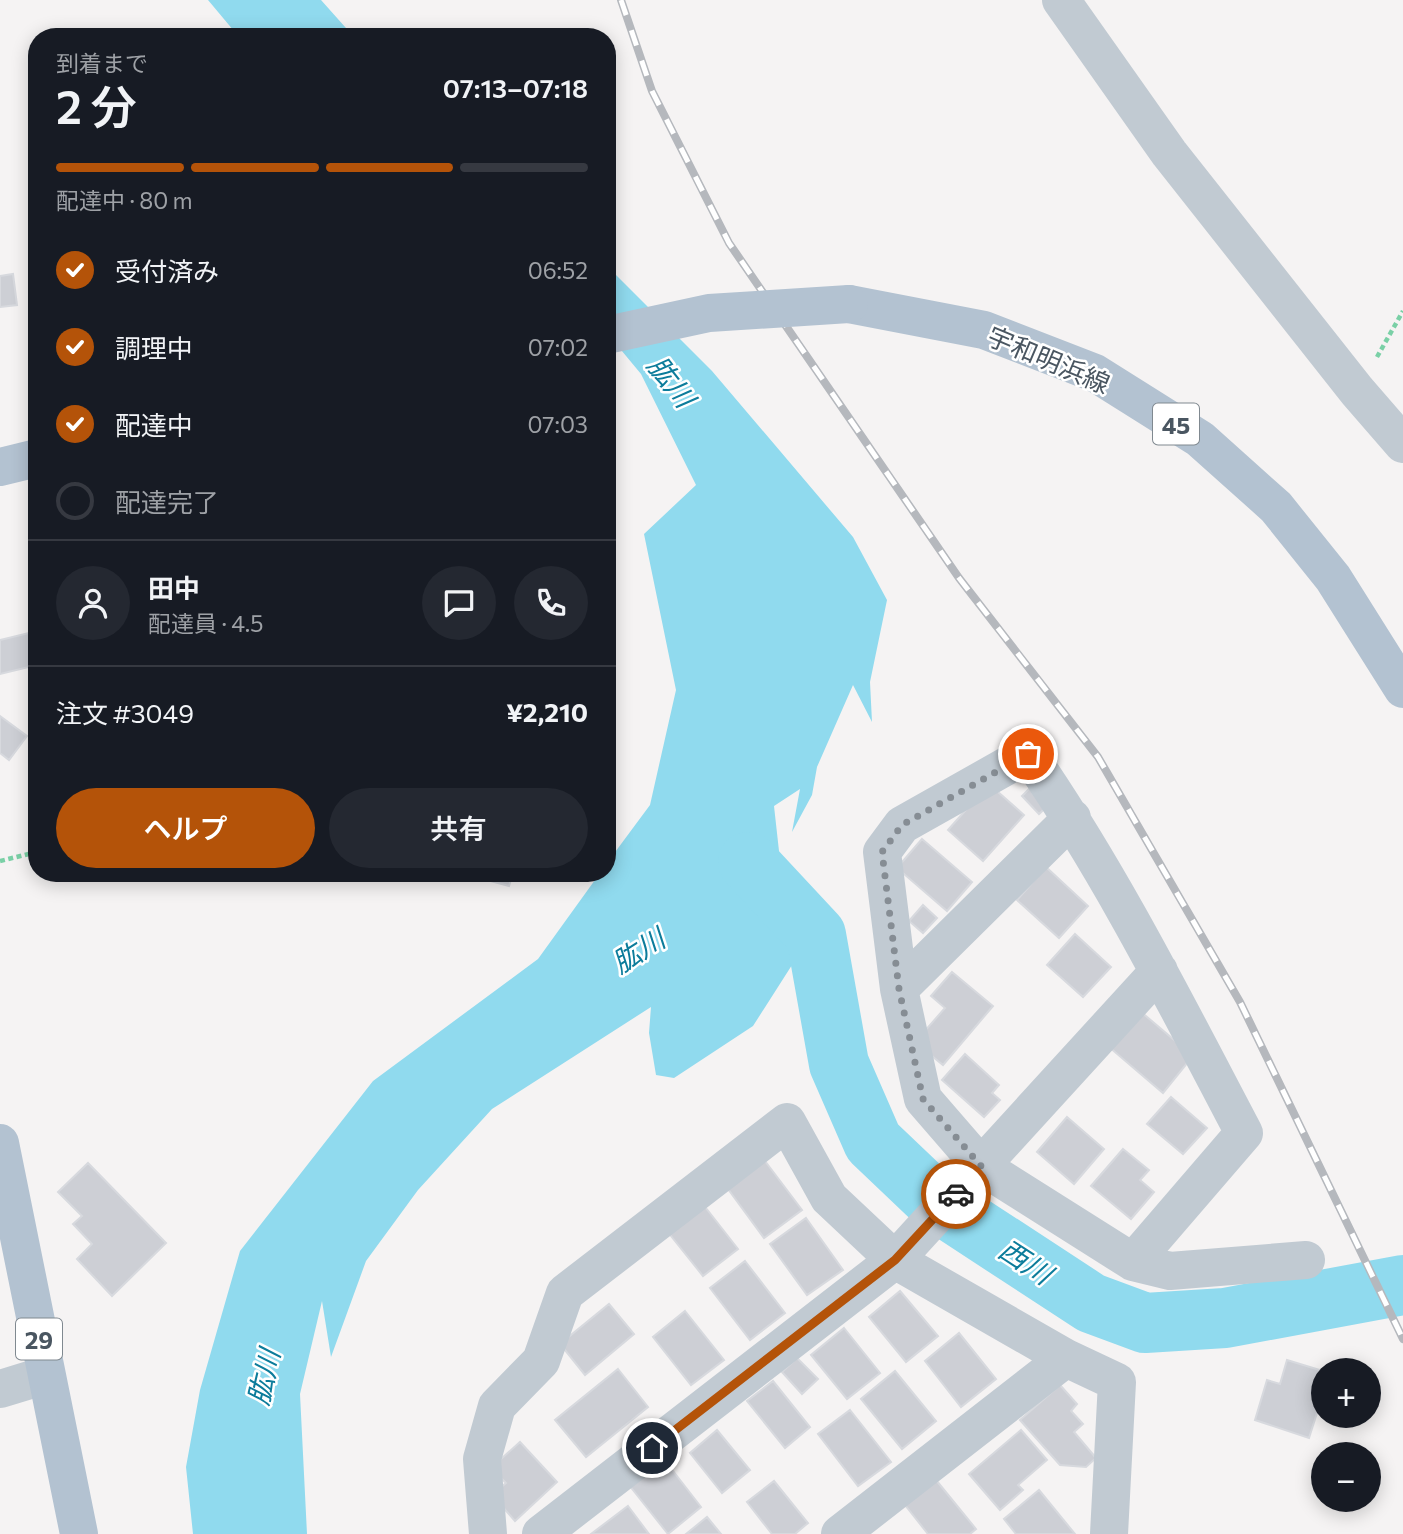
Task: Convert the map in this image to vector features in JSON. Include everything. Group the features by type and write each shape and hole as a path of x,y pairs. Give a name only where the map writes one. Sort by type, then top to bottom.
{"main road":[{"name":"宇和明浜線","path":"616,333 709,313 849,304 984,330 1095,373 1200,439 1276,507 1333,578 1403,689"},
{"path":"0,467 28,460"},
{"name":"29","path":"0,1143 79,1534"}],"street":[{"path":"1061,0 1169,153 1357,391 1403,444"},
{"path":"1133,1262 1244,1133 1159,971 1072,818 1028,754 902,825 882,852 899,989 923,1099 969,1179 1133,1262 1170,1271 1306,1259"},
{"path":"899,989 1072,818"},
{"path":"541,1534 895,1260 1159,971"},
{"path":"488,1534 482,1459 498,1406 541,1361 565,1293 788,1122 829,1198 895,1260 1066,1358 1117,1382 1109,1534"},
{"path":"840,1534 1066,1358"},
{"path":"0,1389 46,1375"}],"path":[{"path":"1357,391 1403,312"},
{"path":"0,861 28,854"}],"water":[{"path":"208,0 321,0 346,28 231,28"},
{"name":"肱川","path":"616,275 712,371 853,537 887,600 870,682 872,722 853,685 817,767 812,795 792,832 800,789 774,806 782,878 807,910 792,965 753,1026 674,1078 656,1075 649,1033 651,1007 492,1109 418,1190 366,1261 331,1357 322,1301 300,1394 307,1534 193,1534 186,1467 200,1390 240,1251 373,1081 538,959 594,882 616,882 616,851 650,805 676,690 644,534 696,485 641,374 616,344"}],"building":[{"path":"13,274 17,305 0,307 0,276"},
{"path":"28,633 28,667 0,674 0,640"},
{"path":"0,716 27,736 9,760 0,753"},
{"path":"1035,783 1053,801 1039,814 1022,796"},
{"path":"989,784 1024,815 983,861 948,830"},
{"path":"922,839 972,882 947,911 897,868"},
{"path":"1046,867 1088,906 1059,938 1017,900"},
{"path":"494,882 510,882 509,886"},
{"path":"923,905 937,918 923,933 909,921"},
{"path":"1075,934 1111,967 1083,997 1047,965"},
{"path":"952,972 993,1006 943,1065 927,1052 923,1033 945,1008 931,996"},
{"path":"1140,1011 1193,1056 1163,1093 1109,1047"},
{"path":"965,1054 999,1085 992,1093 1000,1100 984,1117 942,1080"},
{"path":"1171,1097 1207,1128 1183,1154 1147,1124"},
{"path":"1067,1117 1104,1149 1074,1184 1037,1152"},
{"path":"1123,1149 1149,1170 1140,1180 1154,1192 1131,1219 1091,1186"},
{"path":"765,1161 802,1210 764,1238 728,1189"},
{"path":"88,1163 166,1243 112,1296 77,1259 92,1244 73,1224 82,1216 58,1192"},
{"path":"702,1203 738,1249 703,1276 667,1231"},
{"path":"806,1218 843,1270 807,1295 770,1244"},
{"path":"745,1261 785,1313 750,1340 710,1288"},
{"path":"900,1291 938,1336 906,1362 869,1317"},
{"path":"609,1304 634,1334 585,1375 560,1344"},
{"path":"685,1311 724,1360 691,1385 653,1337"},
{"path":"844,1328 880,1373 847,1399 811,1355"},
{"path":"959,1333 996,1379 961,1407 925,1361"},
{"path":"797,1358 818,1379 802,1394 782,1372"},
{"path":"1287,1360 1311,1367 1312,1428 1309,1438 1255,1420 1267,1380 1280,1384"},
{"path":"618,1369 648,1407 586,1457 555,1420"},
{"path":"895,1371 936,1421 902,1449 861,1399"},
{"path":"773,1381 810,1427 785,1448 747,1401"},
{"path":"1060,1385 1077,1404 1071,1411 1083,1424 1074,1432 1096,1458 1086,1467 1060,1465 1020,1420"},
{"path":"850,1410 891,1462 858,1486 818,1434"},
{"path":"717,1430 750,1470 722,1493 690,1453"},
{"path":"1021,1430 1047,1460 1018,1485 1023,1490 1000,1510 969,1474"},
{"path":"520,1442 557,1482 515,1521 492,1495 506,1483 491,1468"},
{"path":"663,1458 701,1507 668,1534 629,1485"},
{"path":"936,1480 976,1529 970,1534 928,1534 905,1505"},
{"path":"774,1481 808,1523 795,1534 772,1534 747,1502"},
{"path":"1039,1490 1075,1534 1016,1534 1004,1519"},
{"path":"628,1506 649,1534 591,1534"},
{"path":"707,1517 721,1534 686,1534"}],"waterway":[{"name":"西川","path":"748,862 816,935 839,1064 873,1142 935,1201 1091,1303 1145,1323 1225,1318 1403,1285"}],"railway":[{"path":"621,0 652,91 729,243 959,578 1098,757 1240,1002 1403,1339"}],"way so far":[{"path":"956,1194 981,1166 923,1099 899,989 882,852 902,825 1028,754"}],"route":[{"path":"652,1448 895,1260 956,1194"}]}
